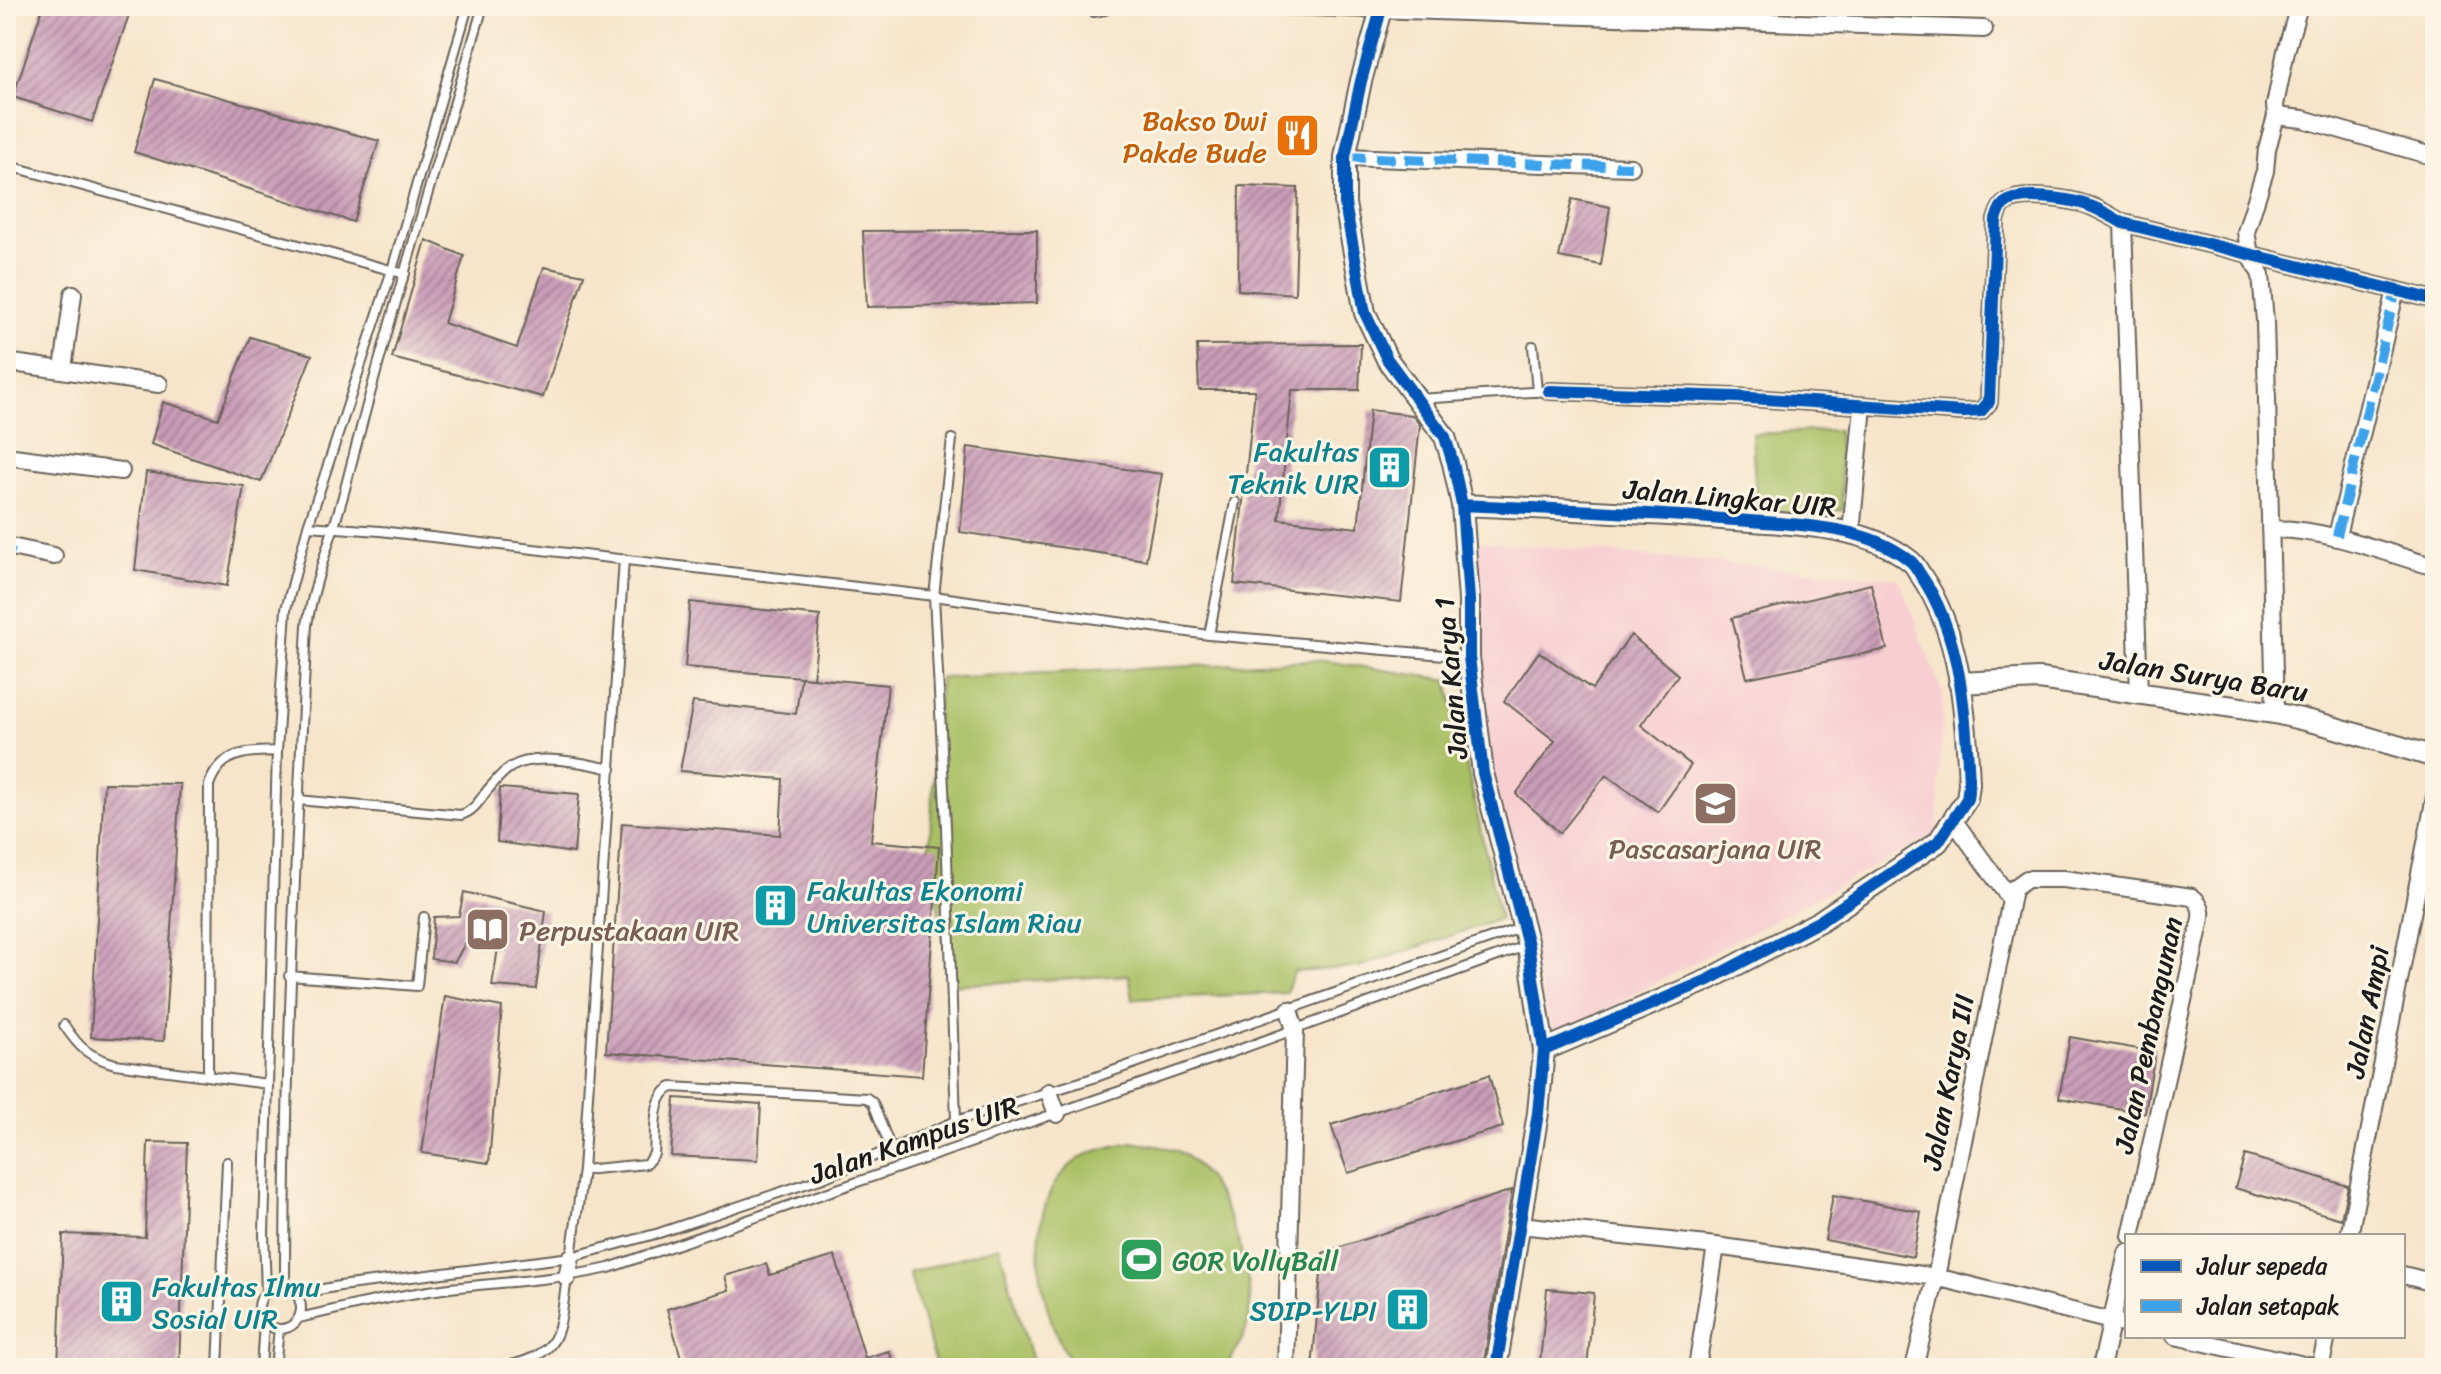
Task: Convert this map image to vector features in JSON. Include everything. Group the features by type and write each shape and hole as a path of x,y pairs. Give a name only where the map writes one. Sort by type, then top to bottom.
{"street":[{"path":"1281,6 1984,29"},
{"path":"2275,713 2265,321 2261,275 2250,254 2246,232 2265,171 2286,51 2299,6"},
{"name":"Jalan Karya 1","path":"1381,8 1345,157 1345,204 1365,313 1387,359 1445,437 1462,505 1469,600 1469,657 1487,797 1526,936 1544,1050 1538,1113 1496,1368"},
{"path":"2276,116 2303,119 2435,157"},
{"path":"1345,157 1631,167"},
{"path":"1543,392 1736,397 1964,412 1986,408 1989,402 1996,220 1999,209 2006,201 2055,198 2089,206 2123,223 2435,300"},
{"path":"2123,223 2139,694"},
{"path":"2337,536 2396,290"},
{"path":"63,369 73,294"},
{"path":"6,362 159,384"},
{"path":"1851,533 1863,406"},
{"path":"6,456 121,471"},
{"name":"Jalan Lingkar UIR","path":"1462,505 1641,512 1851,533 1884,545 1911,560 1935,595 1946,622 1959,683 1969,784 1967,799 1938,842 1820,921 1708,980 1544,1050"},
{"path":"2270,529 2296,529 2337,536 2435,567"},
{"path":"6,564 8,546 54,556"},
{"name":"Jalan Surya Baru","path":"1959,683 2039,679 2275,713 2435,757"},
{"name":"Jalan Ampi","path":"2349,1234 2435,797"},
{"path":"1954,821 2011,900"},
{"name":"Jalan Pembangunan","path":"2011,900 2013,889 2027,879 2064,879 2192,897 2201,906 2197,937 2131,1234"},
{"name":"Jalan Karya III","path":"1914,1368 1936,1277 2011,900"},
{"path":"1286,1368 1295,1030 1289,1010"},
{"path":"1049,1092 1057,1114"},
{"path":"1520,1225 1716,1246 1936,1277 2119,1324"},
{"path":"1697,1368 1716,1246"},
{"path":"567,1278 571,1257"},
{"path":"2101,1368 2119,1324 2125,1271"},
{"path":"2405,1276 2435,1283"},
{"path":"2184,1338 2318,1368 2326,1338"}],"lane":[{"path":"261,1368 264,1322 259,1307 266,1292 264,1234 277,751 286,609 308,526 392,270 468,6"},
{"path":"285,1288 284,1175 289,976 307,625 312,591 335,528 380,352 483,6"},
{"path":"6,165 405,274"},
{"path":"1418,399 1543,392 1533,346"},
{"path":"952,439 934,596 956,1121"},
{"path":"1209,635 1235,502"},
{"path":"308,526 934,596 1209,635 1469,657"},
{"path":"571,1257 583,1170 624,559"},
{"path":"208,1075 209,785 214,771 230,758 246,752 277,751"},
{"path":"298,800 461,815 470,812 489,787 512,766 532,760 578,762 611,769"},
{"path":"289,976 417,986 424,917"},
{"name":"Jalan Kampus UIR","path":"296,1294 571,1257 659,1233 808,1183 956,1121 1289,1010 1526,936"},
{"name":"Jalan Kampus UIR","path":"299,1318 370,1300 452,1288 567,1278 609,1268 1295,1030 1526,936"},
{"path":"64,1025 77,1044 92,1057 115,1064 268,1084"},
{"path":"583,1170 651,1161 658,1099 672,1087 867,1098 873,1103 891,1149"},
{"path":"218,1368 227,1162"},
{"path":"499,1368 523,1363 547,1351 552,1345 558,1336 567,1278"},
{"path":"264,1322 279,1329 287,1328 299,1318 301,1310 296,1294 285,1288 273,1288 266,1292"},
{"path":"275,1368 279,1329"}],"shaded area":[{"name":"Pascasarjana UIR","path":"1468,540 1899,579 1943,694 1937,833 1554,1037 1483,773"}],"green space":[{"path":"1838,430 1843,510 1757,515 1752,434"},
{"path":"1319,660 1448,680 1500,919 1359,967 1294,972 1286,993 1133,999 1129,975 951,985 929,851 940,678"},
{"name":"GOR VollyBall","path":"1132,1142 1167,1148 1186,1156 1213,1186 1234,1230 1247,1278 1249,1318 1243,1338 1225,1368 1075,1368 1051,1320 1043,1290 1040,1260 1040,1230 1047,1202 1059,1177 1079,1159 1098,1150"},
{"path":"999,1246 1034,1368 937,1368 909,1273"}],"building":[{"path":"43,6 132,6 92,122 13,97"},
{"path":"155,79 379,141 353,222 134,152"},
{"path":"1239,186 1298,188 1295,294 1238,290"},
{"path":"1572,199 1610,207 1601,265 1559,257"},
{"path":"1037,230 1037,303 867,307 863,231"},
{"path":"426,240 464,256 444,323 517,348 544,267 584,275 543,397 392,358"},
{"path":"250,337 312,355 261,482 151,444 163,402 218,419"},
{"name":"Fakultas Teknik UIR","path":"1361,344 1359,390 1292,390 1279,519 1358,528 1370,410 1412,415 1420,425 1401,602 1234,584 1255,390 1199,390 1197,345"},
{"path":"968,447 1162,474 1146,560 960,532"},
{"path":"146,472 244,486 227,586 135,570"},
{"path":"1871,584 1887,649 1747,678 1732,618"},
{"path":"690,602 820,616 813,678 685,667"},
{"path":"1631,635 1678,675 1641,725 1691,765 1658,812 1606,775 1560,833 1516,794 1555,741 1504,701 1539,652 1592,689"},
{"name":"Fakultas Ekonomi Universitas Islam Riau","path":"801,677 888,685 871,841 939,847 922,1076 606,1052 622,823 780,835 783,779 680,771 693,702 796,714"},
{"path":"104,783 180,784 164,1041 91,1037"},
{"path":"500,788 579,794 574,853 497,842"},
{"name":"Perpustakaan UIR","path":"464,892 546,911 536,989 492,986 498,948 465,943 455,962 431,959 434,917 459,916"},
{"path":"445,996 502,1007 489,1163 422,1153"},
{"path":"2070,1037 2155,1052 2145,1113 2059,1098"},
{"path":"1489,1075 1503,1127 1348,1173 1331,1125"},
{"path":"675,1098 761,1104 758,1160 671,1156"},
{"name":"Fakultas Ilmu Sosial UIR","path":"148,1142 187,1143 179,1368 58,1368 63,1234 145,1237"},
{"path":"2245,1155 2348,1186 2341,1219 2235,1188"},
{"name":"SDIP-YLPI","path":"1512,1190 1483,1368 1312,1368 1323,1253"},
{"path":"1833,1195 1921,1212 1913,1257 1825,1240"},
{"path":"835,1256 865,1358 889,1351 895,1368 684,1368 667,1309 729,1290 725,1276 766,1264 770,1275"},
{"path":"1547,1289 1594,1293 1587,1368 1540,1363"}],"marked path":[{"path":"1094,8 1105,6"},
{"path":"1281,6 1381,10"},
{"path":"1345,157 1631,167"},
{"path":"2337,536 2396,290"},
{"path":"6,564 11,547"}],"cycle path":[{"path":"1382,6 1361,81 1345,157 1345,204 1365,313 1387,359 1445,437 1453,463 1462,505 1469,600 1469,657 1483,773 1528,945 1544,1050 1538,1113 1496,1368"},
{"path":"1549,391 1736,397 1981,411 1989,402 1996,220 2004,204 2021,198 2082,203 2123,223 2435,300"},
{"path":"1462,505 1794,524 1868,538 1890,548 1917,568 1945,622 1959,675 1969,784 1967,799 1938,842 1820,921 1708,980 1544,1050"}],"place":[{"name":"Bakso Dwi Pakde Bude","path":"1298,136"},
{"name":"Fakultas Teknik UIR","path":"1390,467"},
{"name":"Pascasarjana UIR","path":"1715,803"},
{"name":"Fakultas Ekonomi Universitas Islam Riau","path":"776,906"},
{"name":"Perpustakaan UIR","path":"488,930"},
{"name":"GOR VollyBall","path":"1141,1260"},
{"name":"Fakultas Ilmu Sosial UIR","path":"121,1302"},
{"name":"SDIP-YLPI","path":"1408,1310"}]}
